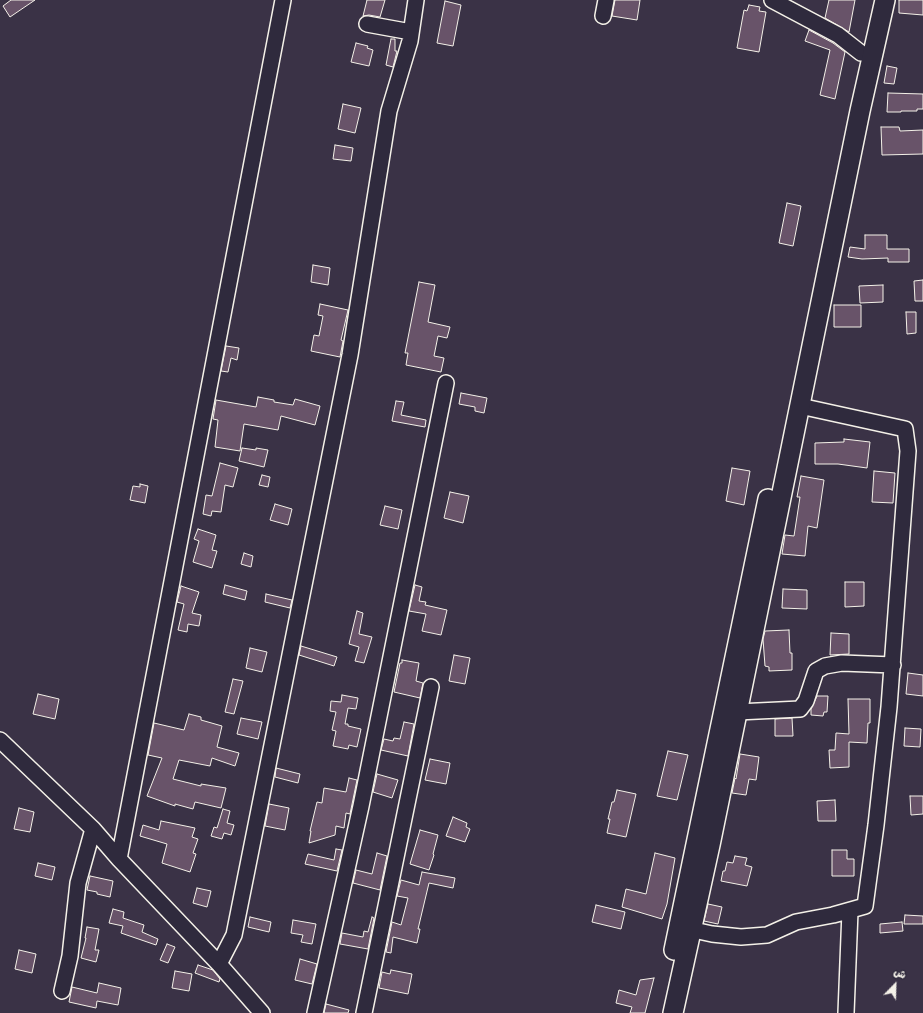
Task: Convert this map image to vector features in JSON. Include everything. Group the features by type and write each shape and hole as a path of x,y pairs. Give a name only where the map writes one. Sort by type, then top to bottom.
{"main road":[{"path":"855,110 861,53 872,0"},
{"path":"661,1013 712,838 855,110 885,0"},
{"path":"674,1013 685,928 798,395"}],"street":[{"path":"119,859 283,0"},
{"path":"219,964 234,936 350,355 389,111 411,32 416,0"},
{"path":"603,16 606,0"},
{"path":"772,0 838,35 861,53"},
{"path":"368,24 411,32"},
{"path":"316,1013 361,806 446,383"},
{"path":"685,928 712,934 741,937 768,935 796,922 833,915 865,906 889,708 908,451 905,429 798,395"},
{"path":"737,712 800,709 806,701 816,671 825,666 842,663 892,665"},
{"path":"364,1013 431,687"},
{"path":"0,740 93,829 119,859 219,964 262,1013"},
{"path":"62,990 70,956 78,883 93,829"},
{"path":"846,1013 850,911"}],"building":[{"path":"11,0 35,0 10,17 3,6"},
{"path":"367,0 385,0 380,17 369,15 363,16"},
{"path":"615,0 640,0 637,20 612,16"},
{"path":"829,0 855,0 849,32 825,18"},
{"path":"899,0 923,0 923,15 899,13"},
{"path":"445,1 461,5 453,46 437,43"},
{"path":"749,5 760,7 759,11 766,12 759,52 737,48 744,10 747,11"},
{"path":"809,30 833,43 845,52 835,99 820,95 830,50 805,41"},
{"path":"391,39 395,39 395,51 397,51 393,67 386,65"},
{"path":"356,43 368,46 367,48 373,50 369,66 351,62"},
{"path":"887,66 897,68 894,84 884,83"},
{"path":"888,93 923,94 923,109 917,109 917,111 887,112"},
{"path":"343,104 361,108 355,133 338,129"},
{"path":"881,127 899,127 900,131 923,130 923,154 882,155"},
{"path":"335,145 353,148 351,161 333,159"},
{"path":"787,203 801,206 793,246 779,243"},
{"path":"865,235 887,235 887,249 909,249 909,262 888,262 888,258 862,259 848,257 850,247 865,249"},
{"path":"313,265 330,268 328,285 311,282"},
{"path":"923,280 923,301 915,301 914,281"},
{"path":"419,282 435,285 428,322 450,327 447,338 438,336 434,356 444,358 441,372 406,365 408,353 405,353"},
{"path":"883,285 883,302 860,303 859,286"},
{"path":"320,304 348,310 341,340 343,341 340,357 311,351 314,335 319,336 323,316 318,315"},
{"path":"834,305 861,305 861,327 834,327"},
{"path":"906,312 916,312 916,333 907,334"},
{"path":"226,346 239,348 237,360 231,358 228,372 221,371"},
{"path":"461,393 487,398 484,413 475,411 475,407 459,404"},
{"path":"258,397 274,400 274,402 293,405 295,399 320,406 315,425 281,416 278,430 244,424 240,451 215,447 218,420 213,419 216,400 256,407"},
{"path":"396,401 404,402 401,415 426,420 425,427 392,421"},
{"path":"844,439 870,442 867,468 838,464 815,464 815,443 844,442"},
{"path":"242,448 268,450 264,467 239,461"},
{"path":"220,463 238,468 233,487 225,485 221,512 212,511 211,516 203,514 206,495 212,496"},
{"path":"732,468 750,471 744,505 726,501"},
{"path":"874,471 895,473 893,503 872,502"},
{"path":"262,475 270,477 268,487 259,485"},
{"path":"801,476 824,480 817,528 808,526 805,556 782,554 785,535 794,536 800,497 797,497"},
{"path":"140,484 148,486 145,503 130,500 133,486 140,487"},
{"path":"450,492 469,496 463,523 444,518"},
{"path":"275,504 292,509 288,525 270,520"},
{"path":"385,506 402,510 398,529 380,525"},
{"path":"198,529 216,535 212,550 217,551 212,568 193,562 199,541 194,539"},
{"path":"244,553 253,556 251,567 241,564"},
{"path":"845,582 864,582 864,606 845,607"},
{"path":"225,585 247,591 245,600 223,594"},
{"path":"415,585 422,587 419,601 426,602 425,605 447,610 441,635 422,631 426,614 409,611"},
{"path":"181,586 199,592 192,613 201,615 199,626 188,624 187,632 178,630 184,604 177,602"},
{"path":"783,589 807,590 807,609 782,608"},
{"path":"266,594 292,600 290,608 265,602"},
{"path":"357,611 363,613 359,634 372,637 364,663 355,661 359,647 349,644"},
{"path":"789,630 790,653 792,653 792,670 769,671 769,667 765,666 763,639 765,631"},
{"path":"831,633 849,634 849,654 830,655"},
{"path":"301,646 337,657 334,666 299,655"},
{"path":"250,648 267,652 262,672 246,668"},
{"path":"454,655 470,658 465,684 449,681"},
{"path":"402,660 419,663 416,681 423,683 420,698 394,692 400,663 402,663"},
{"path":"908,673 923,675 923,696 906,694"},
{"path":"233,679 243,681 234,714 225,712"},
{"path":"38,694 59,699 55,719 33,714"},
{"path":"342,695 358,698 356,709 348,708 345,724 361,729 357,747 349,745 348,749 333,746 336,731 332,730 336,712 330,711 331,701 341,702"},
{"path":"817,696 828,696 827,712 824,712 823,716 811,715 811,709"},
{"path":"848,699 870,699 870,723 868,723 867,743 849,742 849,767 830,768 829,750 835,750 836,733 849,734"},
{"path":"189,714 201,717 201,720 222,726 217,747 239,753 235,766 212,758 210,766 179,760 173,779 201,786 201,784 226,788 221,808 195,802 193,809 175,804 175,806 147,796 162,758 148,755 154,723 184,730"},
{"path":"241,718 262,722 258,739 237,734"},
{"path":"792,718 793,736 775,736 775,719"},
{"path":"404,722 414,724 408,756 381,750 384,739 393,741 394,738 400,739"},
{"path":"905,728 921,729 920,747 904,746"},
{"path":"668,751 688,755 677,800 657,796"},
{"path":"740,754 759,757 756,780 749,779 746,795 732,793"},
{"path":"430,759 450,763 446,784 425,780"},
{"path":"276,768 300,774 298,783 275,777"},
{"path":"377,774 398,780 392,798 373,792"},
{"path":"349,778 357,780 350,814 346,813 344,828 336,826 335,835 309,843 310,831 317,802 322,803 324,788 346,792"},
{"path":"617,790 636,794 626,837 607,833 610,819 608,819 612,802 614,802"},
{"path":"910,796 923,796 923,814 911,815"},
{"path":"835,800 836,821 818,821 817,801"},
{"path":"269,804 289,808 285,830 265,826"},
{"path":"19,808 34,812 30,832 14,829"},
{"path":"223,809 230,811 227,823 234,825 231,835 224,833 222,839 211,836 214,827 217,828"},
{"path":"453,817 467,823 466,827 470,829 465,842 446,836"},
{"path":"161,821 195,828 192,837 198,839 193,853 196,854 190,872 162,863 167,844 140,836 143,825 159,830"},
{"path":"420,830 438,835 429,870 410,864"},
{"path":"336,849 342,850 337,871 305,864 308,854 334,860"},
{"path":"832,850 847,850 847,859 854,859 854,876 832,876"},
{"path":"377,853 387,856 380,890 353,883 356,870 372,874"},
{"path":"655,853 675,858 667,904 662,919 622,907 626,889 646,894"},
{"path":"735,856 747,858 745,865 752,867 747,886 721,881 727,862 733,863"},
{"path":"38,863 55,867 52,880 35,876"},
{"path":"422,872 455,878 453,888 429,883 418,929 420,929 417,943 393,937 391,953 386,952 392,922 401,925 408,898 397,896 401,880 419,885"},
{"path":"90,876 113,881 110,897 87,890"},
{"path":"197,888 211,891 207,907 193,903"},
{"path":"708,904 722,907 718,924 704,921"},
{"path":"596,905 625,912 621,929 592,922"},
{"path":"113,909 124,912 123,918 144,925 142,932 158,939 156,945 121,933 123,926 109,923"},
{"path":"905,915 923,916 923,924 904,924"},
{"path":"250,917 271,922 269,932 248,927"},
{"path":"372,917 374,918 368,949 340,944 342,933 363,937 364,931 368,932"},
{"path":"293,920 316,924 312,944 301,942 303,935 291,933"},
{"path":"902,922 903,931 880,933 880,924"},
{"path":"87,927 99,929 95,950 99,950 96,962 81,958"},
{"path":"167,944 175,947 168,963 160,960"},
{"path":"19,950 36,954 32,973 15,969"},
{"path":"300,959 317,964 312,984 295,980"},
{"path":"198,965 213,970 220,979 219,982 195,973"},
{"path":"391,970 412,974 408,994 379,988 382,972 390,974"},
{"path":"175,971 192,974 189,991 172,988"},
{"path":"654,978 645,1013 630,1013 632,1007 616,1003 619,990 636,995 640,980"},
{"path":"99,983 121,988 118,1005 97,1001 96,1008 69,1002 72,987 97,993"},
{"path":"326,1004 349,1010 348,1013 324,1013"}]}
